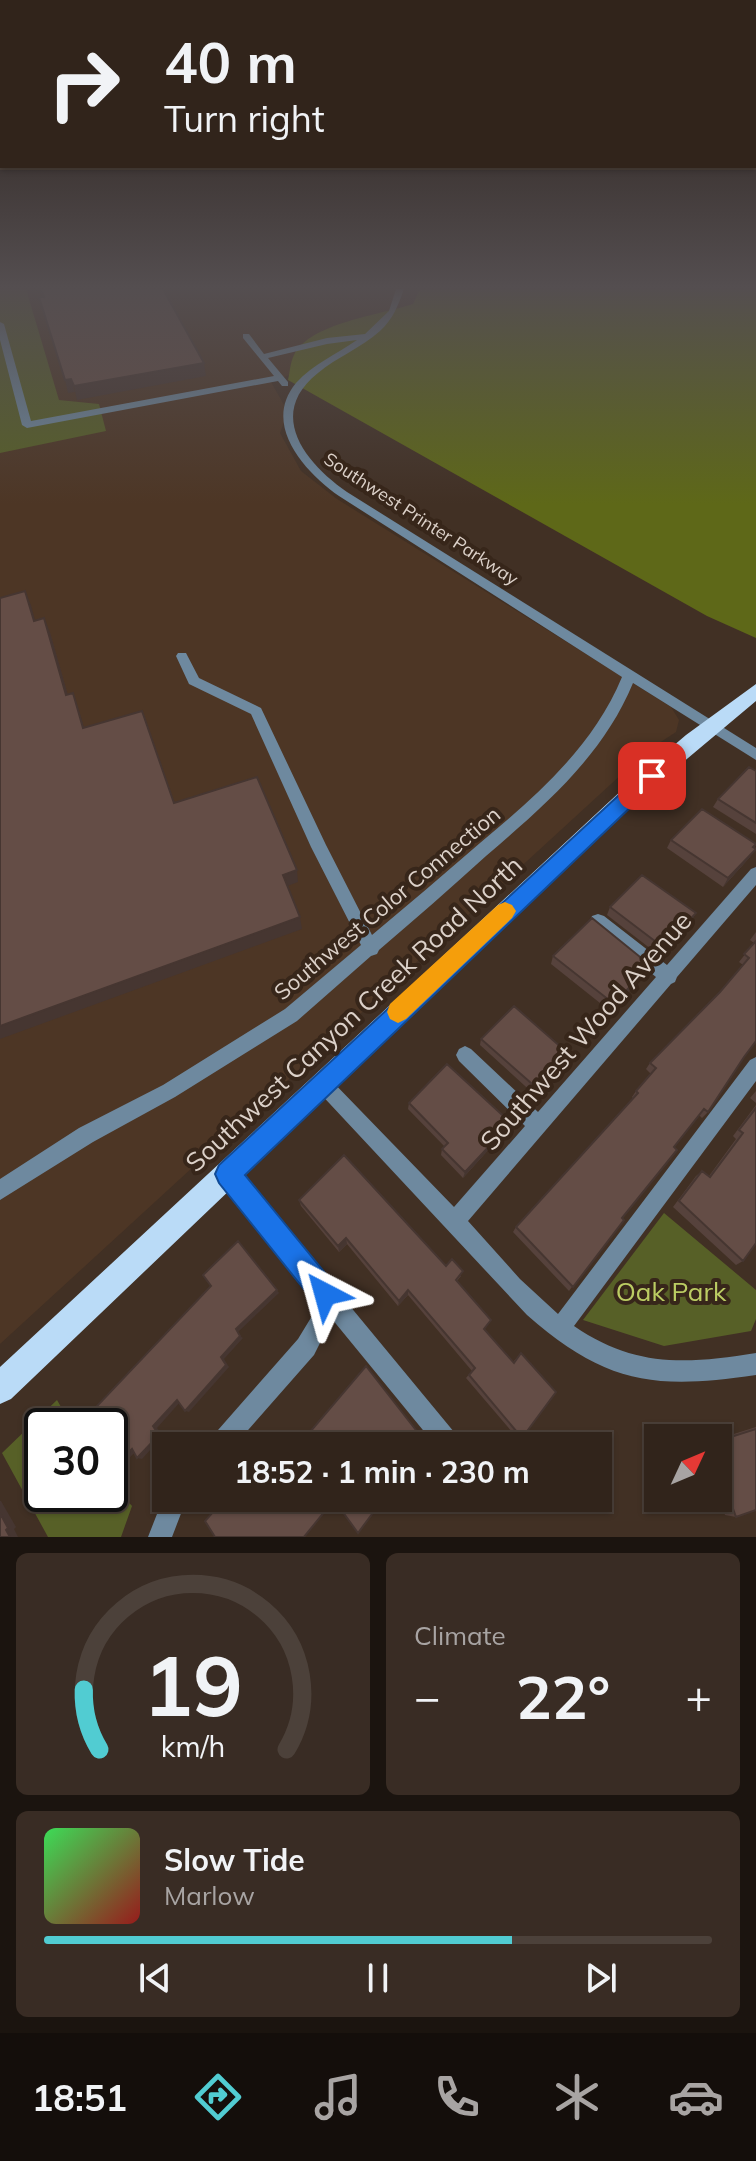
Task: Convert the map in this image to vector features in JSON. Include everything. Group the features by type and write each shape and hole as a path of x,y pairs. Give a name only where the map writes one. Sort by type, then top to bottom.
{"main road":[{"name":"Southwest Canyon Creek Road North","path":"0,1388 620,804 756,691"}],"street":[{"path":"10,361 27,425 280,378"},
{"path":"265,361 294,393 311,374 331,361"},
{"name":"Southwest Printer Parkway","path":"294,393 288,412 292,436 304,462 321,479 756,755"},
{"path":"182,656 194,681 256,711 319,847 371,949"},
{"name":"Southwest Color Connection","path":"0,1190 86,1135 169,1091 291,1015 371,949 564,777 605,729 630,674"},
{"name":"Southwest Wood Avenue","path":"454,1222 756,874"},
{"path":"598,921 669,977"},
{"path":"465,1055 538,1125"},
{"path":"559,1329 756,1066"},
{"path":"322,1083 501,1274 559,1329 606,1357 661,1372 680,1374 756,1364"},
{"path":"228,1174 439,1432"},
{"path":"231,1432 306,1347 322,1319 325,1294"},
{"path":"160,1537 170,1512"}],"shaded area":[{"path":"0,361 327,361 271,382 288,412 280,433 301,471 337,499 671,707 679,720 676,732 647,751 0,1344"}],"green space":[{"path":"0,361 47,361 59,400 99,404 106,431 0,453"},
{"path":"292,361 756,361 756,638 707,616 288,380"},
{"name":"Oak Park","path":"664,1213 756,1290 756,1319 751,1331 664,1346 583,1320"},
{"path":"57,1400 62,1408 49,1408"},
{"path":"24,1432 24,1493 2,1453"},
{"path":"128,1502 132,1506 121,1537 48,1537 34,1512 128,1512"}],"building":[{"path":"59,361 204,363 74,386 71,379 65,380"},
{"path":"25,591 34,621 44,618 66,695 73,693 83,728 142,711 174,803 257,777 297,870 283,875 300,917 0,1026 0,598"},
{"path":"749,767 756,771 756,823 718,799"},
{"path":"702,809 756,844 753,847 756,849 728,878 671,840"},
{"path":"642,875 696,913 664,948 610,907"},
{"path":"592,918 650,965 614,1004 553,956"},
{"path":"756,941 756,1041 708,1112 704,1109 674,1147 677,1150 622,1218 624,1220 573,1287 516,1227 638,1093 636,1091 656,1068 650,1063 720,992 749,958 744,954"},
{"path":"514,1006 570,1055 539,1090 481,1039"},
{"path":"447,1064 511,1123 465,1172 442,1149 448,1143 409,1103"},
{"path":"756,1108 756,1243 743,1261 679,1201 702,1171 710,1177 743,1133 739,1130"},
{"path":"344,1155 446,1266 452,1259 463,1271 456,1280 491,1320 484,1329 514,1363 521,1353 556,1392 526,1432 517,1432 469,1375 475,1368 408,1290 399,1301 346,1238 338,1246 299,1200"},
{"path":"238,1241 277,1290 236,1329 240,1336 221,1357 226,1365 185,1411 177,1400 153,1426 157,1432 152,1432 152,1442 137,1458 132,1449 128,1453 128,1408 95,1408 211,1286 203,1275"},
{"path":"366,1366 417,1432 310,1432"},
{"path":"756,1429 756,1510 736,1517 732,1506 732,1437"},
{"path":"213,1512 324,1512 304,1537 215,1537 205,1521"},
{"path":"343,1512 374,1512 358,1533"},
{"path":"0,1513 8,1528 10,1537 0,1537"}],"slow traffic":[{"path":"398,1012 505,911"}],"route":[{"path":"325,1294 228,1174 652,776"}]}
